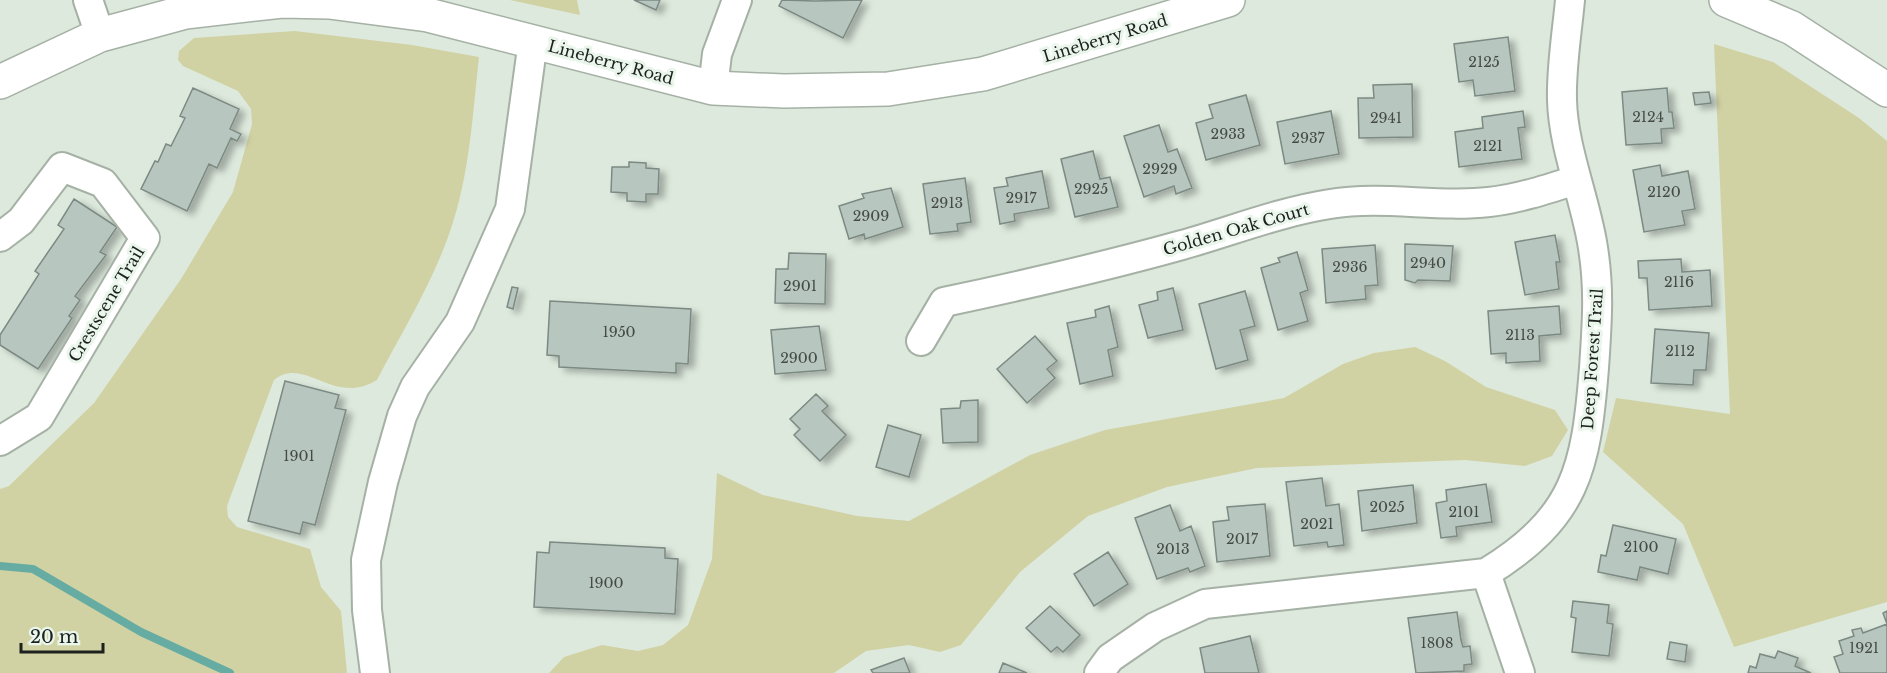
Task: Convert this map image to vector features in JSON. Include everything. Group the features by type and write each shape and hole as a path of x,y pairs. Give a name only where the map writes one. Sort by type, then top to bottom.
{"street":[{"path":"88,0 100,35"},
{"path":"713,88 717,54 737,0"},
{"name":"Lineberry Road","path":"0,82 100,35 185,12 282,1 329,2 428,15 713,88 784,92 888,89 931,84 982,74 1228,0"},
{"name":"Deep Forest Trail","path":"1099,673 1110,658 1155,627 1205,604 1486,573 1518,553 1555,515 1577,477 1587,442 1600,296 1592,241 1576,180 1562,101 1570,0"},
{"path":"1726,0 1792,28 1887,90"},
{"path":"375,673 367,610 366,560 383,482 402,416 415,387 460,322 510,209 533,41"},
{"name":"Crestscene Trail","path":"0,237 21,221 62,167 103,183 145,238 39,417 0,441"},
{"name":"Golden Oak Court","path":"921,341 944,302 1042,281 1172,248 1273,216 1331,203 1374,199 1432,204 1490,202 1576,180"},
{"path":"1486,573 1520,673"}],"green space":[{"path":"510,0 577,0 580,15"},
{"path":"295,31 412,45 479,57 467,159 454,219 439,261 377,380 361,387 347,388 297,373 286,374 274,380 227,506 228,517 237,527 310,549 321,587 341,611 347,673 0,673 0,489 9,486 94,403 181,279 233,192 252,124 251,109 238,91 183,66 178,60 179,51 194,38"},
{"path":"1714,44 1773,62 1859,118 1887,141 1887,602 1734,647 1683,524 1603,452 1616,398 1730,414"},
{"path":"1415,347 1445,361 1486,387 1555,410 1568,430 1552,456 1525,466 1465,460 1257,468 1167,487 1088,516 1020,572 961,645 940,652 909,645 866,651 834,673 549,673 564,657 602,645 638,651 663,645 688,625 712,559 717,473 763,495 857,516 909,521 1030,455 1105,430 1284,398 1343,364 1374,353"}],"building":[{"path":"634,0 660,0 656,10"},
{"path":"782,0 862,0 843,38 779,6"},
{"path":"1508,37 1515,91 1475,96 1473,80 1459,82 1454,44"},
{"path":"1412,84 1413,137 1359,138 1358,98 1374,98 1373,85"},
{"path":"193,88 239,109 230,129 241,134 237,141 231,138 217,168 209,164 187,211 141,189 166,144 171,146 185,118 180,116"},
{"path":"1667,88 1669,112 1672,112 1674,128 1661,129 1662,143 1626,145 1622,92"},
{"path":"1709,92 1711,103 1695,105 1693,93"},
{"path":"1246,95 1260,145 1206,160 1196,123 1213,118 1209,105"},
{"path":"1331,111 1339,154 1285,164 1277,122"},
{"path":"1523,111 1525,127 1518,128 1522,159 1459,167 1455,132 1483,128 1482,117"},
{"path":"1159,125 1168,152 1177,149 1192,188 1176,194 1174,186 1144,197 1124,136"},
{"path":"1093,151 1100,179 1110,177 1118,207 1075,217 1061,159"},
{"path":"629,162 646,163 646,168 659,169 658,194 646,194 646,202 627,201 627,193 611,192 612,167 629,167"},
{"path":"1660,165 1662,176 1688,171 1695,209 1682,211 1685,225 1644,232 1633,170"},
{"path":"1042,171 1049,208 1014,214 1015,221 1000,224 994,188 1008,186 1006,178"},
{"path":"965,178 971,222 957,224 958,231 930,234 923,184"},
{"path":"891,188 903,227 865,239 864,234 849,239 839,206 864,198 862,194"},
{"path":"74,199 117,227 100,252 106,255 75,296 80,300 69,316 72,318 38,369 0,345 0,335 39,274 35,271 64,229 58,225"},
{"path":"1555,235 1560,262 1556,262 1559,289 1525,295 1515,242"},
{"path":"1405,244 1453,246 1450,281 1418,280 1415,283 1405,280"},
{"path":"1375,245 1378,285 1365,286 1366,299 1326,303 1322,249"},
{"path":"1297,252 1308,290 1300,293 1308,321 1278,330 1261,268 1280,262 1278,258"},
{"path":"789,253 826,254 825,304 775,303 776,269 788,269"},
{"path":"1681,259 1682,272 1710,270 1712,306 1649,310 1647,278 1639,278 1638,261"},
{"path":"512,287 518,288 513,309 507,307"},
{"path":"1173,288 1183,330 1148,338 1139,305 1158,300 1157,292"},
{"path":"1245,291 1255,326 1240,330 1248,360 1216,369 1199,304"},
{"path":"550,301 691,309 688,364 676,363 676,373 559,367 559,356 547,355"},
{"path":"1109,306 1118,347 1108,350 1113,376 1080,384 1067,323 1096,317 1095,310"},
{"path":"1559,306 1561,334 1539,336 1540,361 1506,363 1506,353 1491,354 1488,311"},
{"path":"819,326 826,370 775,374 771,330"},
{"path":"1655,329 1709,333 1706,370 1694,370 1693,385 1651,383"},
{"path":"1035,336 1057,361 1047,369 1055,378 1027,403 997,369"},
{"path":"285,381 339,395 335,408 346,410 315,525 303,522 300,534 248,521"},
{"path":"816,394 828,406 822,411 846,435 820,461 794,435 800,429 790,419"},
{"path":"978,400 978,442 943,443 941,409 960,408 961,401"},
{"path":"888,425 921,435 909,477 876,467"},
{"path":"1322,478 1326,506 1339,504 1344,545 1328,547 1327,542 1294,546 1286,482"},
{"path":"1486,484 1492,522 1456,527 1457,536 1441,538 1436,503 1447,501 1446,490"},
{"path":"1413,485 1417,523 1362,531 1358,491"},
{"path":"1265,504 1270,556 1217,562 1213,522 1229,520 1227,507"},
{"path":"1170,505 1180,531 1191,526 1205,566 1190,572 1188,568 1157,579 1135,518"},
{"path":"1613,525 1676,539 1668,574 1640,567 1637,580 1598,572 1601,555 1606,556"},
{"path":"550,542 665,548 665,558 678,559 675,614 534,607 537,552 549,553"},
{"path":"1108,552 1128,584 1094,606 1074,574"},
{"path":"1573,601 1609,605 1607,623 1613,624 1609,656 1572,652 1576,618 1571,617"},
{"path":"1050,606 1080,635 1063,652 1057,647 1051,652 1026,628"},
{"path":"1887,611 1887,624 1883,613"},
{"path":"1457,612 1463,647 1470,646 1472,664 1464,665 1464,671 1416,673 1408,618"},
{"path":"1887,624 1887,673 1840,673 1834,657 1843,654 1839,641 1854,636 1852,630 1861,628 1863,633"},
{"path":"1250,636 1259,673 1205,673 1200,648"},
{"path":"1670,642 1687,645 1685,662 1667,659"},
{"path":"1778,651 1798,658 1795,666 1811,673 1748,673 1750,666 1756,668 1760,654 1775,658"},
{"path":"904,658 910,673 873,673 871,670"},
{"path":"1003,663 1027,673 999,673"}],"waterway":[{"path":"0,566 33,569 141,632 230,673"}]}
